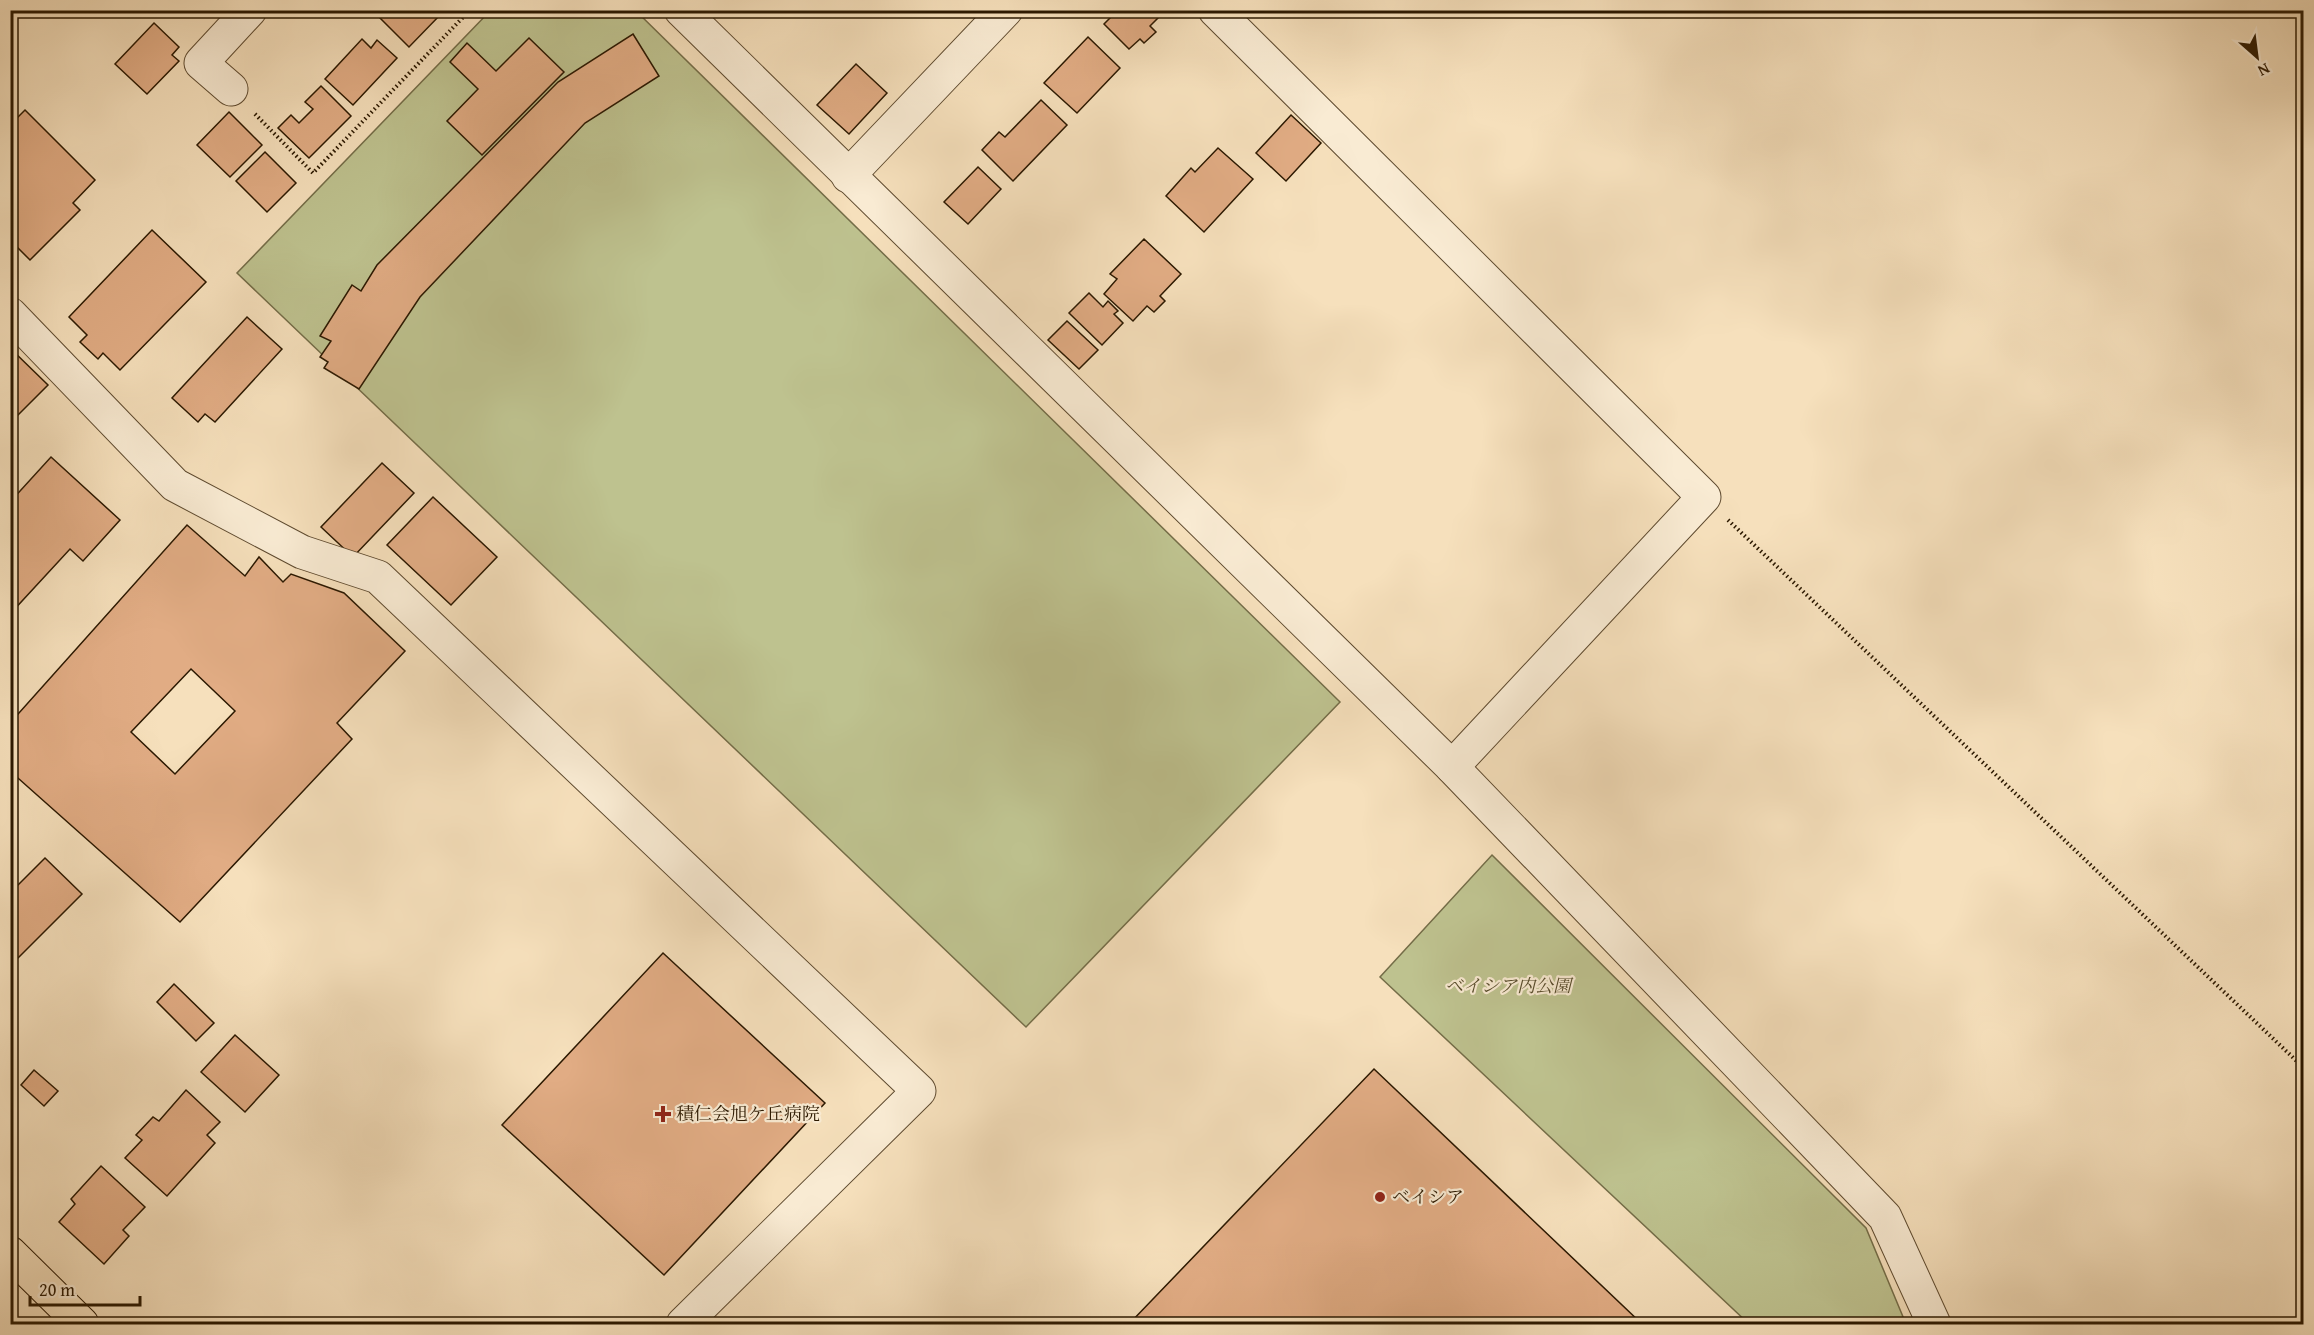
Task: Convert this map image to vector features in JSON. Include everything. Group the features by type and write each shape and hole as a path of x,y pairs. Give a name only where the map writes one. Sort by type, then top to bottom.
{"highway":[{"path":"10,1253 82,1324"}],"street":[{"path":"231,89 201,63 250,10"},
{"path":"681,10 1452,767 1885,1217 1934,1324"},
{"path":"848,176 1006,10"},
{"path":"1215,10 1704,497 1452,767"},
{"path":"10,314 175,484 302,552 378,577 919,1091 683,1324"}],"path":[{"path":"231,89 313,173 470,10"},
{"path":"1704,497 2304,1068"}],"green space":[{"path":"490,11 636,11 1340,702 1026,1027 237,273"},
{"name":"ベイシア内公園","path":"1492,855 1866,1228 1906,1324 1749,1324 1380,977"}],"building":[{"path":"372,10 435,10 440,15 409,47"},
{"path":"1118,10 1166,10 1150,26 1156,32 1144,43 1140,39 1129,49 1104,24"},
{"path":"154,23 179,47 172,55 179,61 147,94 115,64"},
{"path":"633,34 659,76 585,123 420,297 359,389 324,368 328,362 320,357 331,341 320,336 352,285 361,291 377,265 558,82"},
{"path":"1088,37 1120,68 1077,113 1044,83"},
{"path":"529,38 564,72 482,155 447,121 478,89 450,62 467,43 496,71"},
{"path":"362,39 371,48 377,40 397,58 353,105 325,79"},
{"path":"856,64 887,93 849,134 817,105"},
{"path":"321,86 351,116 309,158 278,128 291,115 299,123 313,109 305,102"},
{"path":"1041,100 1067,125 1013,181 982,150 999,132 1005,137"},
{"path":"25,110 95,180 73,203 80,210 30,260 10,240 10,125"},
{"path":"229,112 262,145 230,177 197,145"},
{"path":"1291,115 1321,143 1286,181 1256,153"},
{"path":"1218,148 1253,179 1204,232 1166,196 1191,168 1195,172"},
{"path":"265,152 296,183 267,212 236,181"},
{"path":"978,167 1001,189 968,224 944,202"},
{"path":"152,230 206,282 120,370 103,353 98,359 80,342 87,335 69,317"},
{"path":"1144,239 1181,274 1160,296 1165,301 1154,312 1147,306 1133,321 1104,294 1117,279 1110,274"},
{"path":"1089,293 1103,307 1108,301 1118,311 1114,314 1123,323 1102,345 1069,313"},
{"path":"247,317 282,349 215,422 205,414 198,422 172,398"},
{"path":"1067,321 1098,350 1079,369 1048,340"},
{"path":"10,348 48,385 10,423"},
{"path":"51,457 120,520 83,561 70,549 10,614 10,502"},
{"path":"382,463 414,493 353,557 321,527"},
{"path":"433,497 497,557 451,605 387,545"},
{"path":"187,525 245,576 259,557 283,582 291,574 344,593 405,651 337,723 352,739 180,922 10,771 10,723","holes":["191,669 235,711 175,774 131,732"]},
{"path":"45,858 82,894 10,966 10,893"},
{"name":"積仁会旭ケ丘病院","path":"663,953 825,1103 664,1275 502,1125"},
{"path":"174,984 214,1023 196,1041 157,1002"},
{"path":"235,1035 279,1075 245,1112 201,1072"},
{"name":"ベイシア","path":"1374,1069 1642,1324 1129,1324"},
{"path":"34,1070 58,1091 44,1106 21,1085"},
{"path":"186,1090 220,1122 207,1135 215,1143 167,1196 125,1158 142,1140 136,1135 153,1117 159,1121"},
{"path":"101,1166 145,1207 123,1230 129,1236 104,1264 59,1222 75,1204 71,1199"}],"place":[{"name":"積仁会旭ケ丘病院","path":"663,1114"},
{"name":"ベイシア","path":"1380,1197"}]}
